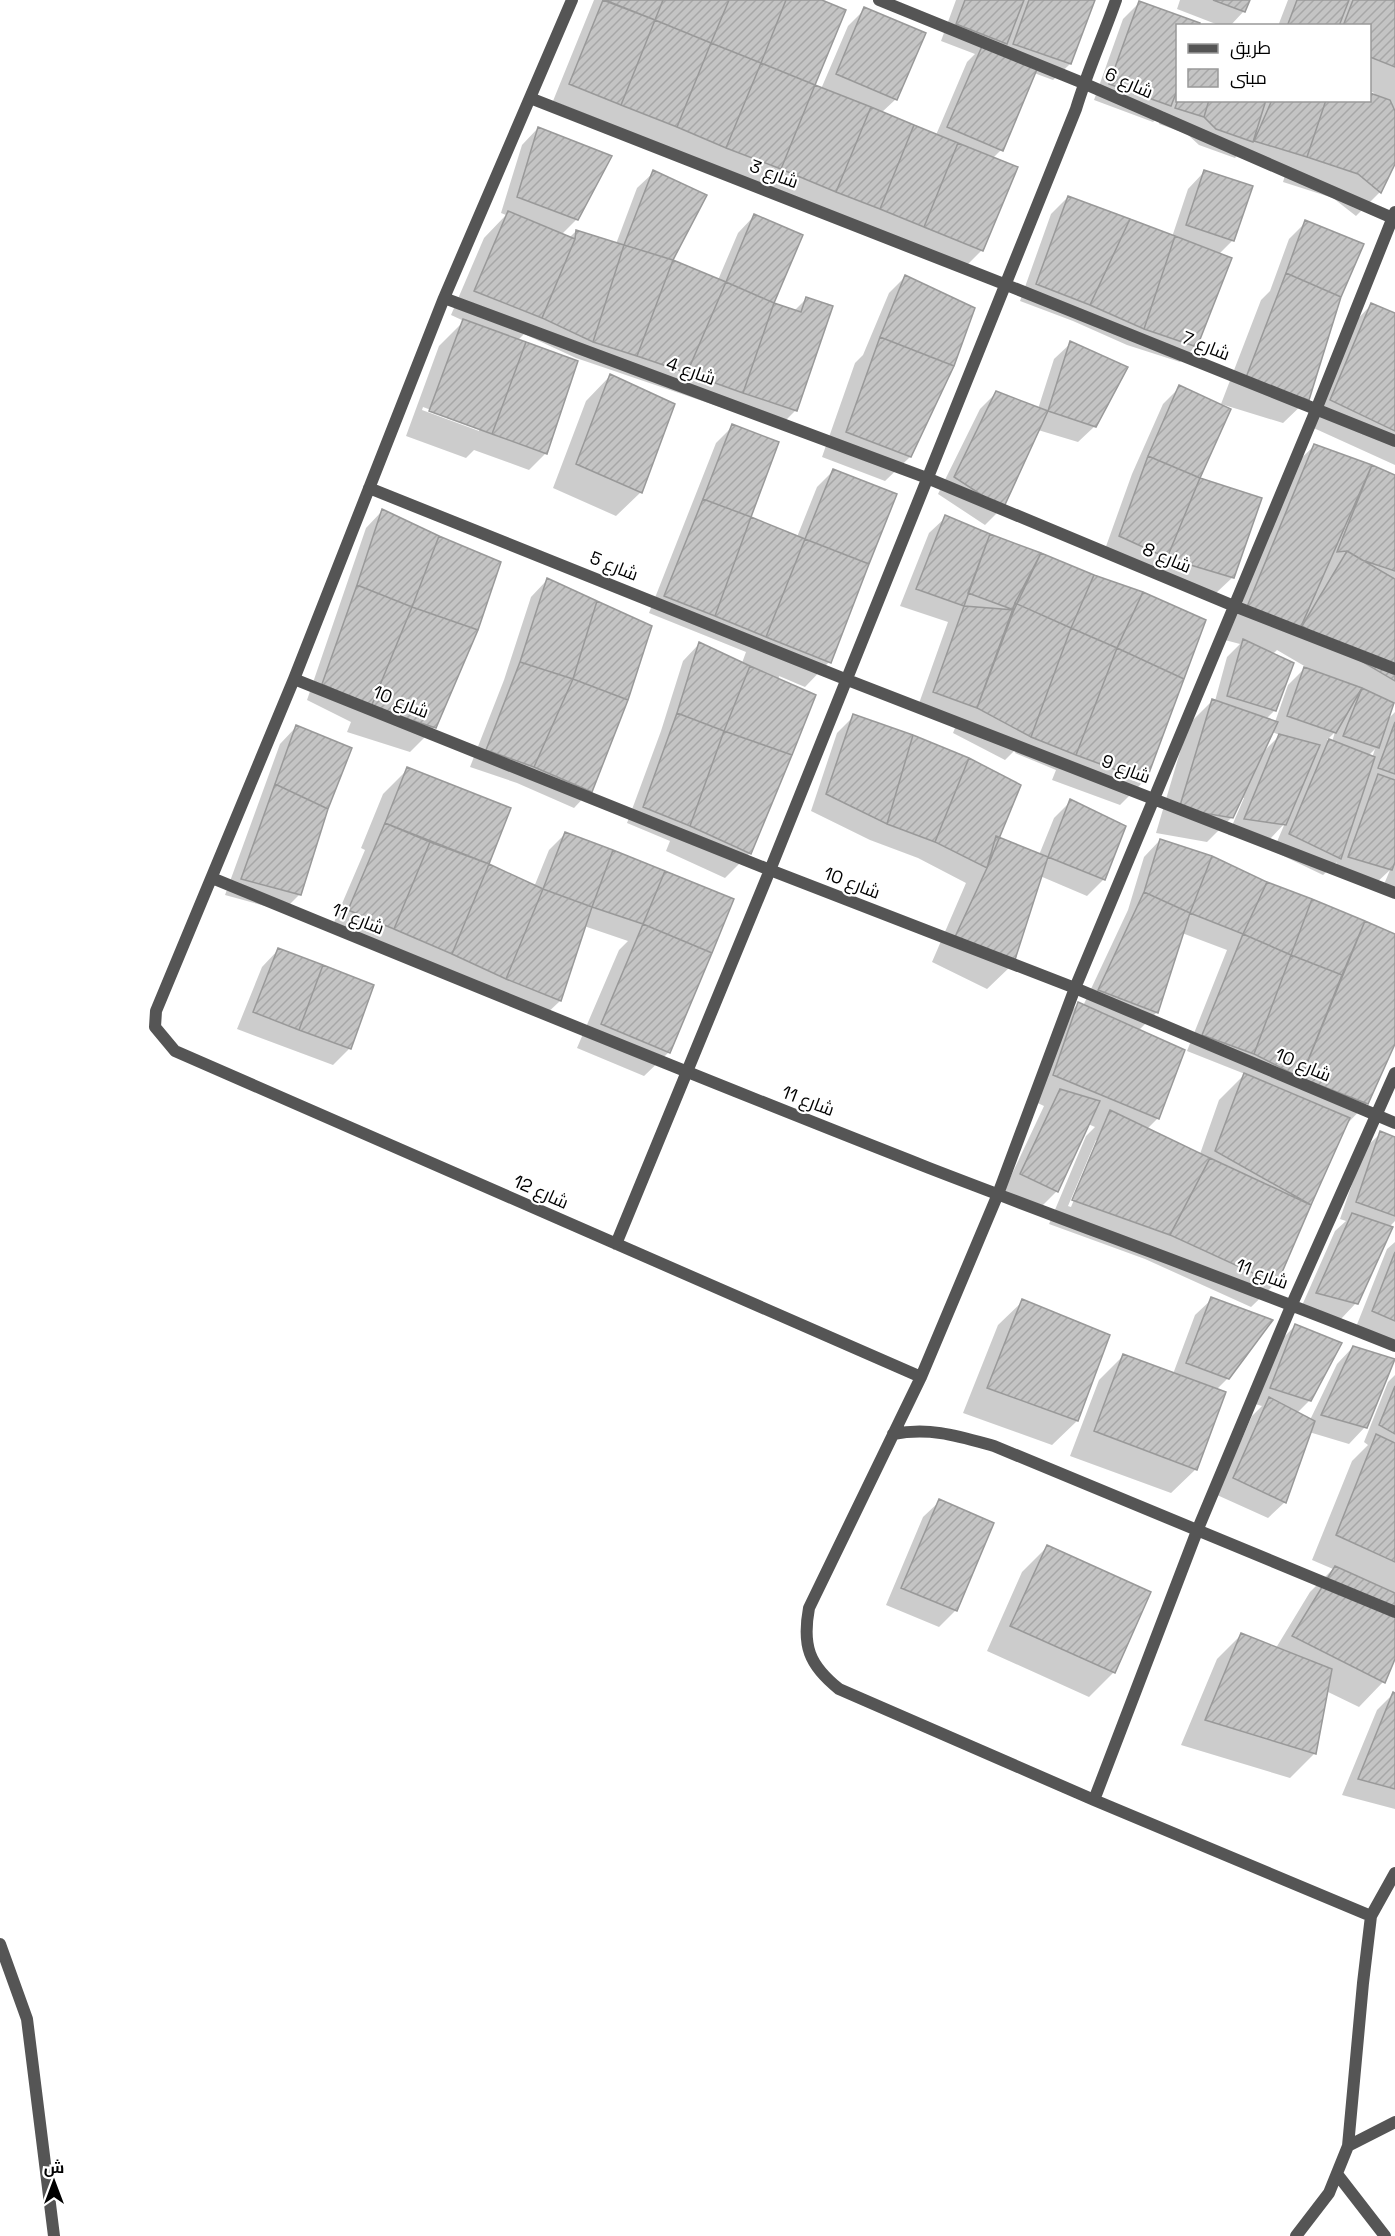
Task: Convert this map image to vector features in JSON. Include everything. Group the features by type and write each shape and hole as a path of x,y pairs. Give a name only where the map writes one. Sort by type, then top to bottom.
{"street":[{"path":"212,878 294,679 444,298 572,0"},
{"name":"شارع 6","path":"879,0 1083,83 1394,216"},
{"path":"616,1244 770,870 1004,284 1076,110 1083,83 1090,72 1116,0"},
{"name":"شارع 3","path":"530,98 1004,284"},
{"path":"1371,1916 839,1689 821,1675 809,1654 805,1631 809,1608 921,1377 998,1194 1075,988 1316,410 1394,216"},
{"name":"شارع 7","path":"1004,284 1395,441"},
{"name":"شارع 4","path":"444,298 927,478"},
{"name":"شارع 8","path":"927,478 1234,606 1395,669"},
{"name":"شارع 5","path":"369,488 845,679"},
{"name":"شارع 10","path":"294,679 770,870 1075,988 1395,1124"},
{"name":"شارع 9","path":"845,679 1395,893"},
{"name":"شارع 12","path":"212,878 156,1011 155,1027 175,1051 921,1377"},
{"name":"شارع 11","path":"212,878 686,1073 998,1194 1292,1304 1395,1347"},
{"path":"1095,1800 1197,1530 1292,1304 1395,1073"},
{"path":"893,1434 914,1430 945,1432 994,1446 1395,1612"},
{"path":"1296,2236 1329,2193 1348,2146 1371,1916 1395,1873"},
{"path":"0,1944 27,2019 54,2236"},
{"path":"1348,2146 1395,2122"},
{"path":"1337,2174 1385,2236"}],"building":[{"path":"603,0 655,20 621,105 569,84"},
{"path":"605,0 663,0 655,20"},
{"path":"663,0 729,0 711,43 655,20"},
{"path":"729,0 786,0 761,63 711,43"},
{"path":"786,0 822,0 846,10 815,85 761,63"},
{"path":"965,0 1024,0 1007,44 956,24"},
{"path":"1029,0 1095,0 1071,64 1013,44"},
{"path":"1213,0 1250,0 1245,12"},
{"path":"1297,0 1349,0 1340,24 1288,24"},
{"path":"1353,0 1395,0 1395,67 1371,57 1371,24 1344,24"},
{"path":"1139,1 1200,23 1176,24 1176,93 1171,106 1109,84"},
{"path":"864,7 926,33 897,100 836,74"},
{"path":"655,20 711,43 677,127 621,105"},
{"path":"711,43 761,63 726,148 677,127"},
{"path":"983,44 1038,67 1003,151 947,127"},
{"path":"761,63 815,85 781,169 726,148"},
{"path":"815,85 871,107 836,192 781,169"},
{"path":"1371,93 1390,100 1395,111 1395,164 1381,193 1358,174 1307,157 1325,102 1371,102"},
{"path":"1177,102 1208,102 1204,117 1175,108"},
{"path":"1208,102 1265,102 1253,142 1216,129 1204,117"},
{"path":"1271,102 1325,102 1307,157 1254,141"},
{"path":"871,107 914,125 880,209 836,192"},
{"path":"914,125 958,143 924,227 880,209"},
{"path":"538,127 612,156 578,220 517,197"},
{"path":"958,143 1018,167 983,251 924,227"},
{"path":"653,170 707,195 673,260 624,245"},
{"path":"1204,170 1253,186 1234,241 1186,225"},
{"path":"1068,196 1130,219 1090,305 1036,284"},
{"path":"508,211 575,239 542,318 474,291"},
{"path":"754,214 803,235 774,303 726,282"},
{"path":"1130,219 1175,236 1144,329 1090,305"},
{"path":"1305,220 1364,244 1341,297 1286,273"},
{"path":"576,230 624,245 593,342 542,318 575,239"},
{"path":"1175,236 1232,258 1197,347 1144,329"},
{"path":"624,245 673,260 637,356 593,342"},
{"path":"673,260 726,282 687,373 637,356"},
{"path":"1286,273 1341,297 1309,400 1245,380"},
{"path":"905,275 975,308 954,366 880,337"},
{"path":"726,282 774,303 743,393 687,373"},
{"path":"806,297 833,306 797,411 743,393 774,303 801,312"},
{"path":"1371,303 1395,313 1395,431 1330,400"},
{"path":"463,319 526,342 492,434 429,411"},
{"path":"880,337 954,366 911,457 846,432"},
{"path":"1070,341 1128,367 1096,427 1048,411"},
{"path":"526,342 578,361 547,454 492,434"},
{"path":"610,374 675,404 642,493 576,464"},
{"path":"1179,385 1231,409 1200,478 1148,456"},
{"path":"996,391 1048,411 1003,509 954,477"},
{"path":"732,424 779,442 751,517 703,499"},
{"path":"1314,444 1372,465 1299,631 1244,614"},
{"path":"1148,456 1200,478 1167,558 1119,536"},
{"path":"1372,465 1395,475 1395,571 1362,560 1347,551 1337,552"},
{"path":"833,469 897,494 869,564 805,539"},
{"path":"1200,478 1262,498 1234,578 1167,558"},
{"path":"703,499 751,517 715,616 664,596"},
{"path":"382,509 439,536 412,607 357,585"},
{"path":"945,515 990,534 964,606 916,589"},
{"path":"751,517 805,539 766,637 715,616"},
{"path":"990,534 1041,553 1014,610 968,593"},
{"path":"439,536 501,562 478,630 412,607"},
{"path":"805,539 869,564 831,663 766,637"},
{"path":"1347,551 1395,579 1395,681 1302,626"},
{"path":"1041,553 1094,575 1071,628 1015,603"},
{"path":"1094,575 1143,592 1117,648 1071,628"},
{"path":"547,578 597,601 573,679 520,662"},
{"path":"357,585 412,607 371,707 322,684"},
{"path":"1143,592 1206,620 1184,679 1117,648"},
{"path":"597,601 652,626 628,700 573,679"},
{"path":"1015,603 1071,628 1031,737 977,708"},
{"path":"964,606 1014,610 977,708 933,692"},
{"path":"412,607 478,630 436,728 371,707"},
{"path":"1071,628 1117,648 1076,755 1031,737"},
{"path":"1243,639 1294,663 1276,711 1227,696"},
{"path":"699,642 750,666 724,731 677,713"},
{"path":"1117,648 1184,679 1146,781 1076,755"},
{"path":"520,662 573,679 534,767 486,750"},
{"path":"750,666 816,695 792,755 724,731"},
{"path":"1304,667 1362,688 1336,733 1287,716"},
{"path":"573,679 628,700 592,792 534,767"},
{"path":"1362,688 1394,703 1379,748 1343,736"},
{"path":"1212,699 1278,722 1233,818 1179,809"},
{"path":"677,713 724,731 690,826 643,807"},
{"path":"853,714 913,735 887,824 826,794"},
{"path":"1395,722 1395,774 1378,768"},
{"path":"296,725 352,748 328,809 275,784"},
{"path":"724,731 792,755 751,854 690,826"},
{"path":"1279,734 1320,745 1286,825 1244,819"},
{"path":"913,735 969,758 935,842 887,824"},
{"path":"1329,739 1375,757 1341,859 1289,834"},
{"path":"969,758 1021,785 987,868 935,842"},
{"path":"407,767 511,808 489,864 385,823"},
{"path":"1378,774 1395,780 1395,862 1392,870 1348,857"},
{"path":"275,784 328,809 301,895 241,879"},
{"path":"1070,799 1126,826 1105,880 1048,857"},
{"path":"385,823 430,842 394,929 348,910"},
{"path":"565,832 613,850 592,907 543,889"},
{"path":"996,836 1048,857 1013,966 955,937 987,868"},
{"path":"1160,839 1212,856 1190,913 1144,892"},
{"path":"430,842 489,864 452,954 394,929"},
{"path":"613,850 665,871 643,924 592,907"},
{"path":"1212,856 1267,882 1243,934 1190,913"},
{"path":"489,864 543,889 506,979 452,954"},
{"path":"665,871 734,899 712,953 643,924"},
{"path":"1267,882 1312,899 1291,955 1243,934"},
{"path":"543,889 592,907 561,1001 506,979"},
{"path":"1144,892 1190,913 1158,1013 1098,990"},
{"path":"1312,899 1365,921 1342,975 1291,955"},
{"path":"1365,921 1395,934 1395,1044 1368,1104 1301,1078"},
{"path":"643,924 712,953 670,1053 601,1024"},
{"path":"1243,934 1291,955 1254,1054 1202,1035"},
{"path":"278,948 323,965 299,1030 253,1012"},
{"path":"1291,955 1342,975 1301,1078 1254,1054"},
{"path":"323,965 374,985 351,1049 299,1030"},
{"path":"1078,1002 1185,1050 1159,1119 1053,1075"},
{"path":"1244,1073 1350,1118 1311,1205 1215,1151"},
{"path":"1060,1089 1100,1101 1058,1192 1020,1174"},
{"path":"1110,1110 1210,1158 1170,1235 1072,1200"},
{"path":"1380,1131 1395,1137 1395,1216 1356,1202"},
{"path":"1210,1158 1311,1205 1277,1284 1170,1235"},
{"path":"1352,1213 1393,1227 1358,1304 1316,1293"},
{"path":"1395,1252 1395,1321 1372,1311"},
{"path":"1211,1297 1273,1320 1229,1379 1186,1363"},
{"path":"1022,1299 1110,1335 1078,1421 987,1388"},
{"path":"1295,1324 1342,1343 1311,1401 1270,1388"},
{"path":"1353,1346 1395,1359 1367,1428 1321,1415"},
{"path":"1123,1354 1226,1392 1197,1470 1094,1431"},
{"path":"1395,1386 1395,1434 1379,1425"},
{"path":"1269,1397 1315,1421 1286,1503 1233,1478"},
{"path":"1376,1434 1395,1443 1395,1562 1336,1535"},
{"path":"939,1499 994,1523 957,1611 901,1588"},
{"path":"1047,1545 1151,1592 1115,1673 1010,1626"},
{"path":"1335,1566 1395,1593 1395,1659 1385,1683 1292,1636"},
{"path":"1241,1633 1332,1669 1316,1754 1205,1720"},
{"path":"1393,1692 1395,1693 1395,1789 1358,1779"}]}
